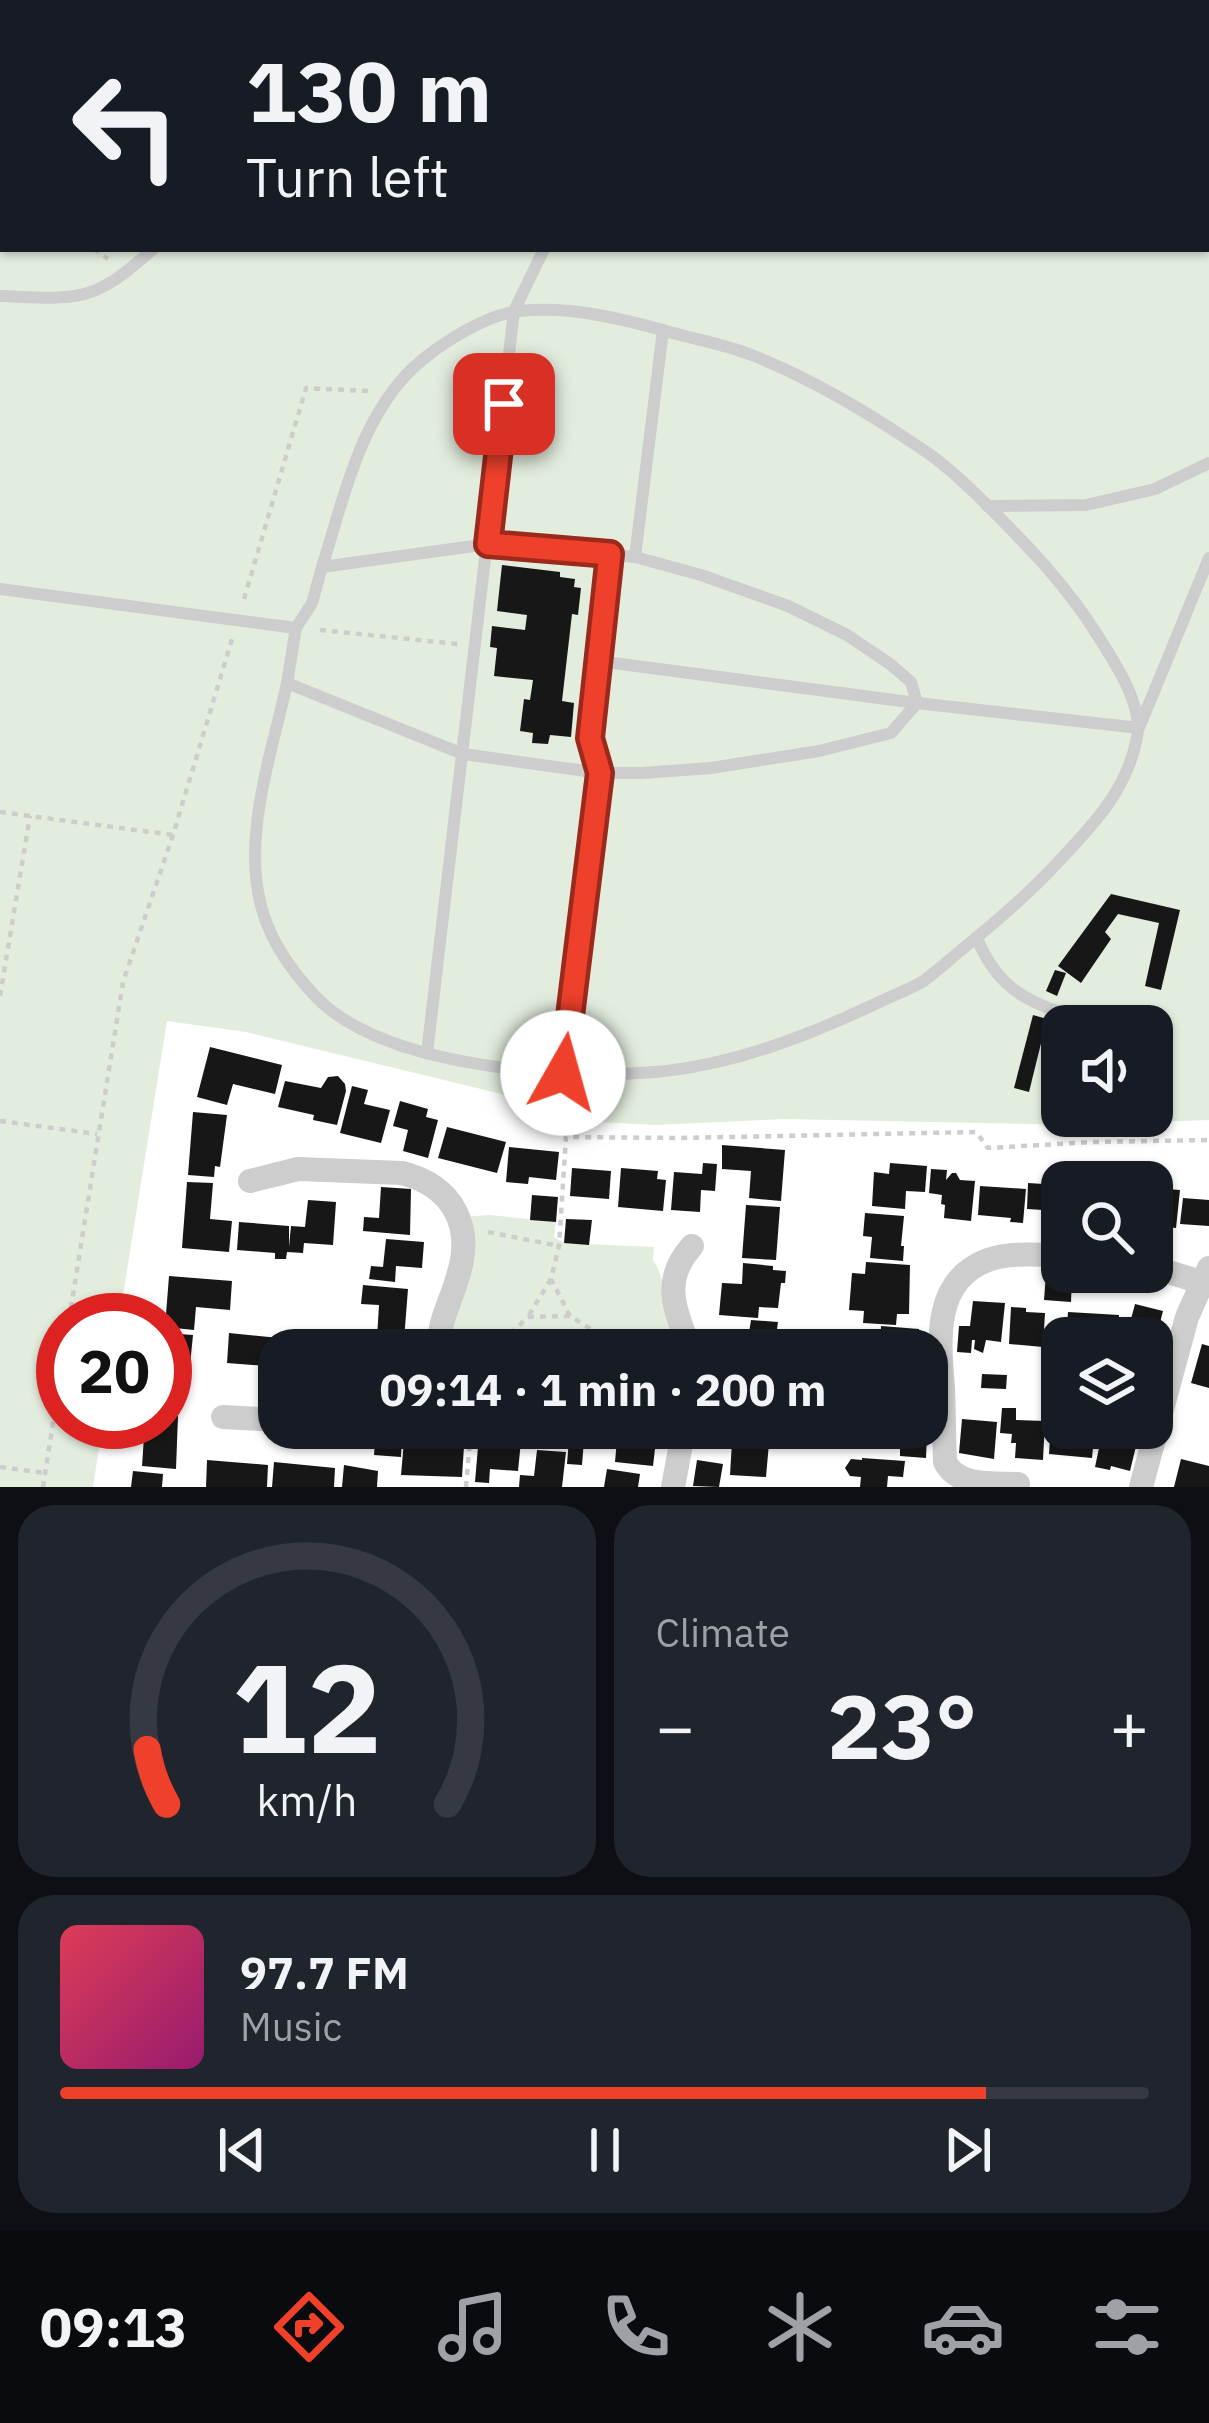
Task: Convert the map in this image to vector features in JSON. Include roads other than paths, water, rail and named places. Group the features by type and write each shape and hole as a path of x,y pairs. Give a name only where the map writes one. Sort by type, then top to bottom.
{"street":[{"path":"250,1181 298,1169 402,1173 418,1177 446,1196 459,1217 464,1252 440,1329"},
{"path":"684,1329 673,1293 677,1266 692,1246"},
{"path":"1018,1484 963,1480 949,1470 942,1474 940,1340 944,1305 970,1269 1001,1256 1041,1255"},
{"path":"1141,1487 1187,1317 1205,1275 1173,1270"},
{"path":"223,1417 258,1419"},
{"path":"674,1487 680,1449"}],"lane":[{"path":"0,296 68,298 94,293 150,252"},
{"path":"427,1053 514,311 543,252"},
{"path":"1139,728 1124,677 1087,617 1040,557 926,451 833,394 748,354 623,319 574,311 514,311 451,340 419,364 392,392 364,439 312,603 296,628 253,846 257,885 266,922 288,963 332,1011 382,1039 427,1053 563,1073 657,1072 776,1046 922,982 1042,880 1102,815 1128,772 1139,728 1209,558"},
{"path":"635,557 663,330"},
{"path":"987,506 1086,505 1155,489 1209,463"},
{"path":"322,567 488,544 635,557 788,606 847,635 911,682 917,703"},
{"path":"563,1073 600,773 590,738 610,554"},
{"path":"0,589 296,628"},
{"path":"598,662 1139,728"},
{"path":"287,683 463,754 600,773 711,767 819,751 890,734 917,703"},
{"path":"977,938 1006,986 1041,1006"}]}
